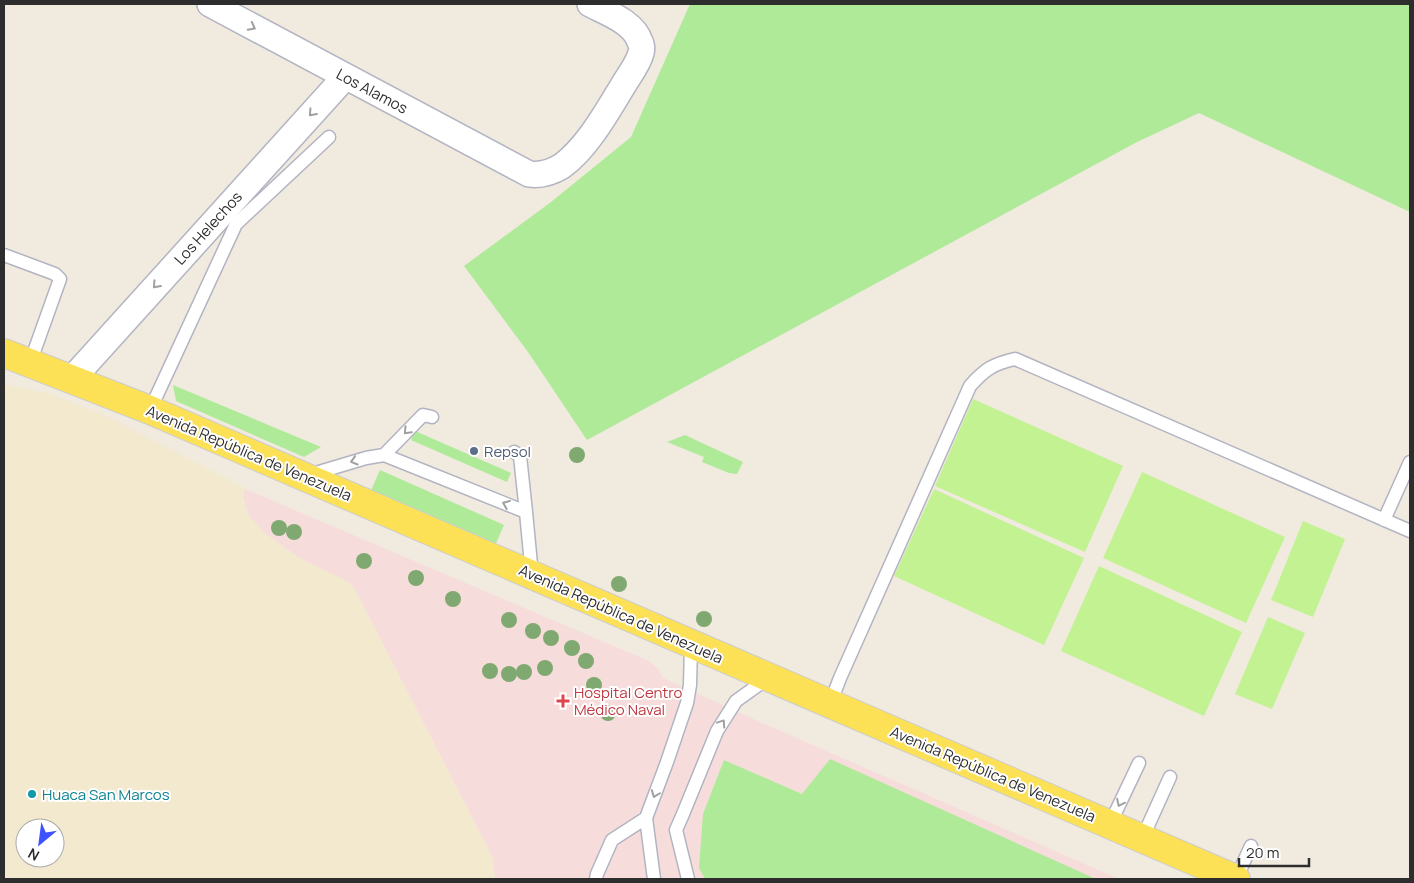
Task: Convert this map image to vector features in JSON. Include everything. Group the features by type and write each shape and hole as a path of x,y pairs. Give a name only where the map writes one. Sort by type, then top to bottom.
{"main road":[{"name":"Avenida República de Venezuela","path":"4,353 150,410 1236,879"}],"street":[{"name":"Los Alamos","path":"210,4 529,174 535,175 556,169 573,155 595,129 630,75 641,53 641,46 637,35 627,24 590,4"},
{"name":"Los Helechos","path":"72,379 345,76"}],"lane":[{"path":"150,410 236,224 329,137"},
{"path":"4,255 55,274 60,279 30,363"},
{"path":"830,704 970,386 980,374 996,363 1015,359 1405,529 1410,517"},
{"path":"384,455 423,415 432,418"},
{"path":"514,452 520,456 532,575"},
{"path":"304,476 366,458 384,455 526,512"},
{"path":"1384,520 1410,462"},
{"path":"654,879 646,818 687,703 690,685 691,645"},
{"path":"688,879 676,830 717,731 736,701 768,678"},
{"path":"1110,824 1139,763"},
{"path":"1142,838 1170,777"},
{"path":"596,879 612,840 646,818"},
{"path":"1236,879 1251,846"}],"shaded area":[{"path":"4,384 50,394 106,416 245,488 243,497 266,534 300,558 349,582 355,589 493,858 495,879 4,879"},
{"name":"Hospital Centro Médico Naval","path":"245,489 649,661 659,670 663,678 1119,879 495,879 493,858 355,589 349,582 300,558 266,534 249,516 243,497"}],"green space":[{"path":"690,4 1410,4 1410,212 1199,113 1137,142 587,440 528,352 464,266 551,202 631,137"},
{"path":"173,385 321,447 304,457 176,401"},
{"path":"973,399 1123,466 1085,552 935,486"},
{"path":"415,431 511,473 507,482 411,440"},
{"path":"685,435 743,462 737,474 729,473 702,462 704,457 667,442"},
{"path":"380,470 504,525 493,550 369,495"},
{"path":"1142,472 1285,537 1246,623 1103,558"},
{"path":"934,489 1084,558 1044,645 894,576"},
{"path":"1303,521 1345,539 1313,617 1271,600"},
{"path":"1099,566 1242,632 1204,716 1061,651"},
{"path":"1268,617 1305,633 1272,709 1235,694"},
{"path":"830,759 1096,879 705,879 699,868 703,814 724,760 802,794"}],"place":[{"name":"Repsol","path":"474,451"},
{"name":"Hospital Centro Médico Naval","path":"563,701"},
{"name":"Huaca San Marcos","path":"32,794"}]}
